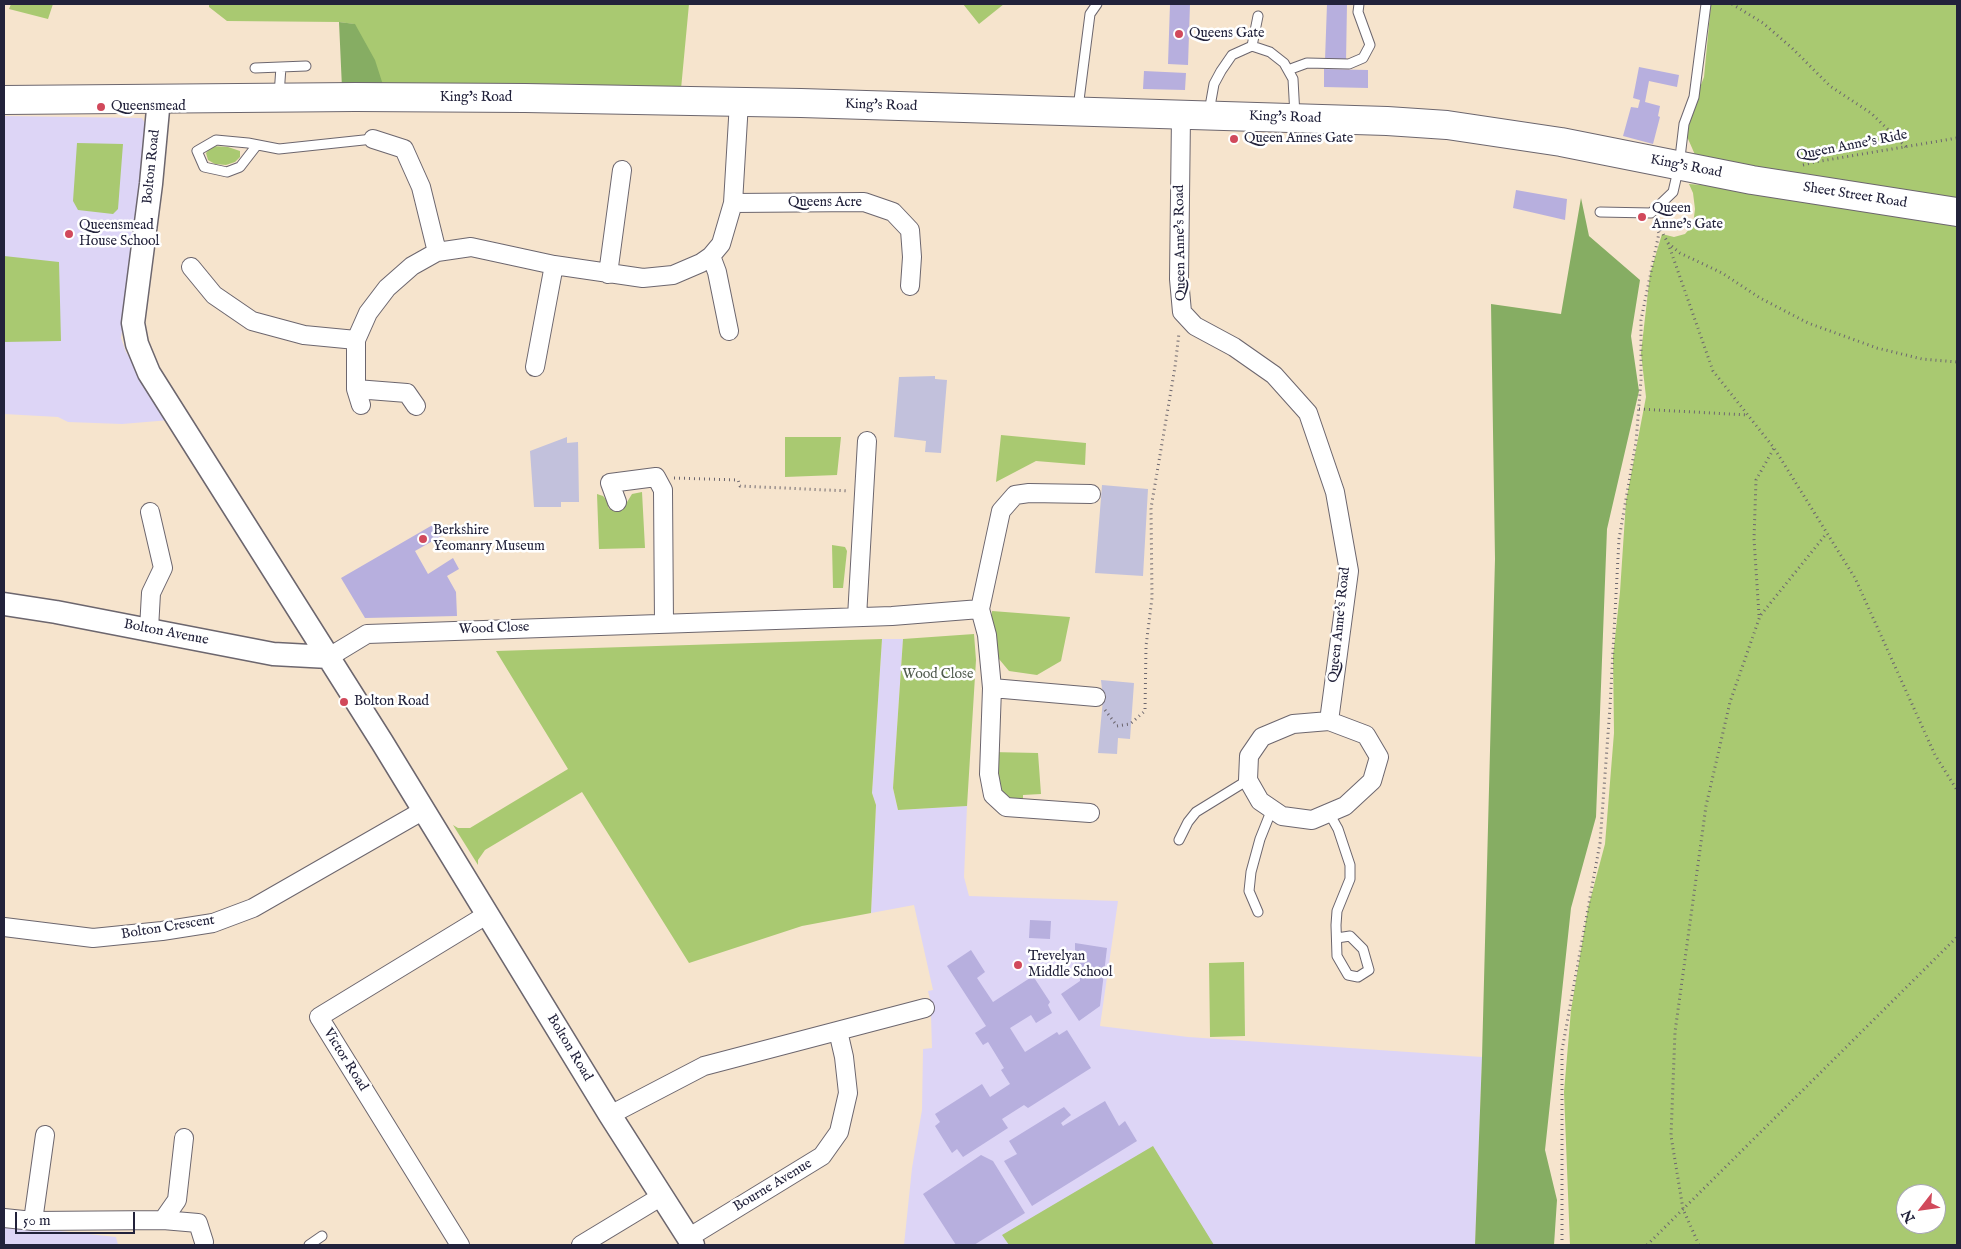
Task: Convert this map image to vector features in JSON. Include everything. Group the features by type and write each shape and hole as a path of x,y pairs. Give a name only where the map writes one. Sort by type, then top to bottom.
{"main road":[{"name":"King's Road","path":"4,100 525,98 739,102 1447,125 1561,142 1752,180"},
{"name":"Sheet Street Road","path":"1752,180 1957,212"}],"street":[{"name":"Bolton Road","path":"159,99 151,184 133,323 137,344 149,373 329,657 690,1242"},
{"path":"416,406 407,394 358,397 356,340 368,313 387,288 412,266 437,252 471,247 554,266 643,278 672,274 701,263 711,256 720,244 733,203 739,102"},
{"name":"Queen Anne's Road","path":"1180,116 1179,279 1182,312 1195,326 1234,346 1274,375 1308,413 1335,492 1349,571 1329,721"},
{"path":"373,139 404,149 421,187 437,252"},
{"path":"608,274 622,170"},
{"name":"Queens Acre","path":"733,203 864,202 893,212 910,230 912,256 910,286"},
{"path":"711,256 717,272 729,331"},
{"path":"535,367 554,266"},
{"path":"191,267 214,295 252,321 304,335 356,340"},
{"path":"857,617 867,441"},
{"path":"618,502 610,483 656,477 663,490 664,623"},
{"path":"1090,813 1006,807 993,795 989,774 992,688 987,635 980,609 1001,511 1015,495 1029,493 1091,494"},
{"path":"149,630 151,594 164,568 150,512"},
{"name":"Bolton Avenue","path":"4,604 56,612 273,654 329,657"},
{"name":"Wood Close","path":"329,657 367,634 857,617 980,609"},
{"path":"992,688 1096,697"},
{"path":"1329,721 1366,734 1379,757 1372,781 1345,806 1312,820 1282,816 1272,810 1260,801 1248,780 1249,756 1262,737 1293,724 1329,721"},
{"name":"Bolton Crescent","path":"4,927 93,938 162,931 213,923 252,908 424,810"},
{"name":"Victor Road","path":"460,1245 319,1017 488,914"},
{"path":"610,1115 704,1066 924,1008"},
{"name":"Bourne Avenue","path":"690,1242 822,1156 839,1132 848,1093 844,1057 838,1031"},
{"path":"33,1221 45,1135"},
{"path":"163,1220 177,1200 184,1138"},
{"path":"581,1245 662,1196"},
{"path":"4,1218 33,1221 163,1220 198,1223 204,1242"}],"lane":[{"path":"1077,113 1090,14 1097,4"},
{"path":"1288,70 1307,63 1349,64 1363,58 1370,45 1358,12 1359,4"},
{"path":"1600,212 1651,213 1673,192 1679,166 1684,124 1694,97 1706,4"},
{"path":"1252,46 1258,16"},
{"path":"1209,116 1214,84 1221,70 1232,55 1252,46 1270,52 1284,63 1293,79 1295,119"},
{"path":"255,68 306,66"},
{"path":"279,98 281,67"},
{"path":"257,145 240,167 226,172 204,167 197,151 216,140 257,145 279,149 373,139"},
{"path":"1179,840 1188,822 1196,812 1248,780"},
{"path":"1258,912 1249,891 1251,872 1260,839 1272,810"},
{"path":"1329,813 1338,829 1350,865 1350,879 1338,911 1336,925 1337,956 1348,976 1358,977 1369,970 1363,949 1350,936 1337,938"},
{"path":"309,1245 322,1236"}],"path":[{"path":"1732,4 1763,23 1792,48 1830,86 1871,114 1906,147"},
{"name":"Queen Anne's Ride","path":"1797,167 1815,162 1957,138"},
{"path":"1651,213 1668,243 1714,371 1774,448 1855,578 1935,755 1957,790"},
{"path":"1562,1245 1562,1050 1600,843 1610,708 1619,539 1636,442 1641,380 1641,320 1659,233 1651,213"},
{"path":"1668,243 1680,253 1722,274 1760,298 1808,323 1877,348 1922,359 1957,362"},
{"path":"1096,697 1117,726 1130,724 1145,711 1146,646 1152,598 1151,508 1175,367 1182,312"},
{"path":"1639,409 1748,415"},
{"path":"1760,616 1754,539 1756,480 1774,448"},
{"path":"656,477 738,480 740,486 864,491"},
{"path":"1699,1245 1683,1209 1671,1136 1676,1023 1706,806 1730,702 1760,616 1827,533"},
{"path":"1647,1245 1957,937"}],"shaded area":[{"name":"Queensmead House School","path":"4,116 142,118 149,130 121,338 126,352 170,420 122,424 68,422 58,417 4,414"},
{"path":"935,376 935,379 947,380 941,453 925,452 926,441 894,437 899,377"},
{"path":"567,437 567,443 578,442 579,502 561,502 561,507 534,507 530,451"},
{"path":"1102,485 1148,489 1143,576 1095,573"},
{"name":"Trevelyan Middle School","path":"882,639 903,639 893,788 898,810 967,806 964,877 969,896 1118,901 1100,1026 1188,1037 1482,1057 1475,1245 904,1245 912,1168 922,1110 923,1049 932,1048 931,1016 933,1011 928,991 933,990 914,905 871,913 876,805 872,793"},
{"path":"1101,680 1134,683 1130,739 1118,738 1117,754 1098,753 1103,699"},
{"path":"4,1225 116,1237 118,1245 4,1245"}],"green space":[{"path":"11,4 53,4 48,19 9,9"},
{"path":"209,4 689,4 681,89 384,88 354,24 339,22 227,21 209,7"},
{"path":"963,4 1004,4 979,24"},
{"path":"1711,4 1957,4 1957,203 1696,157 1685,132 1704,77"},
{"path":"339,22 355,24 375,60 384,88 342,88"},
{"path":"77,143 123,144 118,209 113,214 78,210 73,201"},
{"path":"212,146 228,147 240,151 240,157 235,162 226,165 215,164 208,160 206,153"},
{"path":"1689,184 1728,187 1957,223 1957,1245 1570,1245 1564,1092 1571,1010 1588,908 1605,844 1614,733 1613,656 1620,592 1626,501 1646,397 1641,353 1650,274 1662,234 1674,237 1685,234 1693,225 1695,209 1693,193"},
{"path":"1581,198 1589,236 1640,280 1631,336 1639,391 1607,529 1596,817 1571,908 1545,1150 1557,1200 1554,1245 1475,1245 1482,1057 1495,559 1491,304 1561,314"},
{"path":"4,256 59,262 61,341 4,342"},
{"path":"1001,435 1086,443 1085,465 1036,461 996,482"},
{"path":"785,437 841,437 837,475 785,477"},
{"path":"642,492 645,548 599,549 597,494 603,496 607,501 609,509 624,507 632,494"},
{"path":"832,545 845,547 847,551 843,588 833,588"},
{"path":"992,611 1070,617 1061,661 1037,675 1009,671 999,659 995,647 997,646 995,633 991,624"},
{"name":"Wood Close","path":"974,634 976,660 967,806 898,810 893,788 903,639"},
{"path":"882,639 872,793 876,805 871,913 802,926 689,963 582,792 485,850 478,860 478,865 453,825 458,828 470,828 568,769 496,651"},
{"path":"991,752 1038,753 1041,794 1023,795 1023,809 999,798"},
{"path":"1244,962 1245,1036 1210,1037 1209,963"},
{"path":"1153,1146 1214,1245 1009,1245 1002,1235"}],"building":[{"name":"Queens Gate","path":"1170,4 1190,4 1188,65 1168,64"},
{"path":"1327,4 1347,4 1346,62 1325,60"},
{"path":"1639,67 1679,75 1677,87 1649,81 1645,102 1660,106 1658,116 1660,117 1653,144 1623,136 1631,107 1638,108 1640,100 1633,98"},
{"path":"1324,69 1368,70 1368,88 1324,87"},
{"path":"1144,71 1186,73 1185,90 1143,89"},
{"path":"1516,190 1567,199 1565,220 1513,208"},
{"path":"436,523 443,535 415,551 428,574 453,558 459,569 447,576 456,592 457,616 365,618 341,578"},
{"path":"1030,920 1051,921 1050,939 1029,938"},
{"path":"1075,943 1107,948 1100,1006 1079,1021 1061,994 1080,981 1080,970 1075,969"},
{"path":"971,950 985,972 977,978 993,1002 1033,976 1050,1002 1048,1005 1052,1013 1036,1023 1031,1015 1010,1028 1025,1052 1057,1032 1059,1035 1067,1030 1091,1068 1028,1108 1024,1105 1002,1119 1008,1128 963,1157 957,1149 952,1153 935,1126 940,1122 935,1114 982,1084 990,1097 1010,1084 1001,1070 1004,1068 988,1042 983,1045 975,1033 986,1026 947,966"},
{"path":"1105,1101 1119,1126 1125,1121 1137,1141 1032,1206 1004,1161 1017,1154 1009,1141 1064,1107 1071,1115 1061,1123 1063,1126"},
{"path":"981,1155 993,1161 1025,1213 974,1245 956,1245 923,1194"}],"place":[{"name":"Queens Gate","path":"1179,34"},
{"name":"Queensmead","path":"101,107"},
{"name":"Queen Annes Gate","path":"1234,139"},
{"name":"Queen Anne's Gate","path":"1642,217"},
{"name":"Queensmead House School","path":"69,234"},
{"name":"Berkshire Yeomanry Museum","path":"423,539"},
{"name":"Bolton Road","path":"344,702"},
{"name":"Trevelyan Middle School","path":"1018,965"}]}
